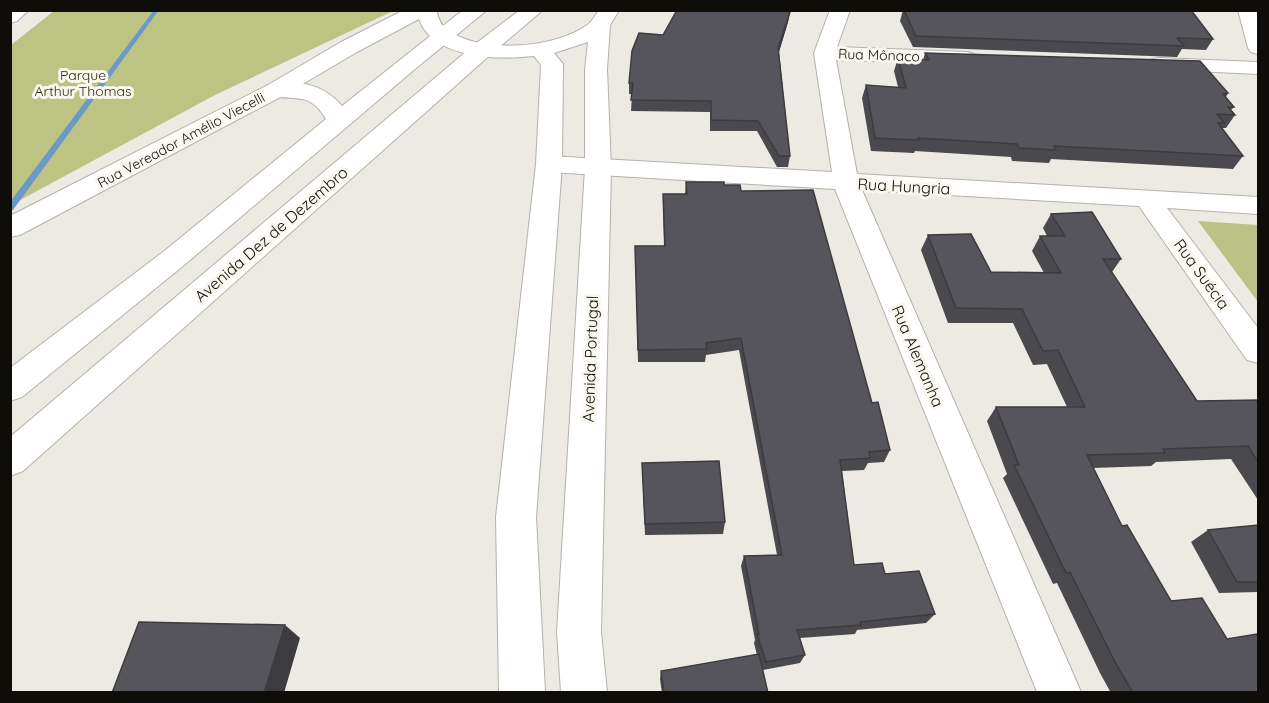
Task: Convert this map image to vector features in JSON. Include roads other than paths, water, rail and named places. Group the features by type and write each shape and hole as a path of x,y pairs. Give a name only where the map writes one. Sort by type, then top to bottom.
{"main road":[{"path":"10,17 19,10"},
{"path":"424,10 432,31 441,39"},
{"name":"Rua Vereador Amélio Viecelli","path":"15,226 276,90 349,47 424,10"},
{"path":"10,387 173,259 477,10"},
{"name":"Avenida Dez de Dezembro","path":"10,460 482,50 533,10"},
{"name":"Rua Vereador Amélio Viecelli","path":"349,47 376,40 441,39 482,50 512,52 540,50 586,35 608,17"},
{"name":"Avenida Portugal","path":"584,693 579,632 598,168 596,69 608,17"},
{"path":"522,693 516,517 549,164 552,64 540,50"},
{"path":"276,90 301,89 318,95 330,105 339,121"}],"street":[{"path":"824,53 840,10"},
{"path":"1248,10 1258,48"},
{"name":"Rua Mônaco","path":"824,53 988,58"},
{"name":"Rua Alemanha","path":"824,53 846,183 1059,693"},
{"path":"1141,64 1258,68"},
{"name":"Rua Hungria","path":"549,164 846,183 1258,205"},
{"name":"Rua Suécia","path":"1146,198 1258,351"}],"waterway":[{"path":"10,208 157,10"}],"park label":[{"name":"Parque Arthur Thomas","path":"83,84"}]}
